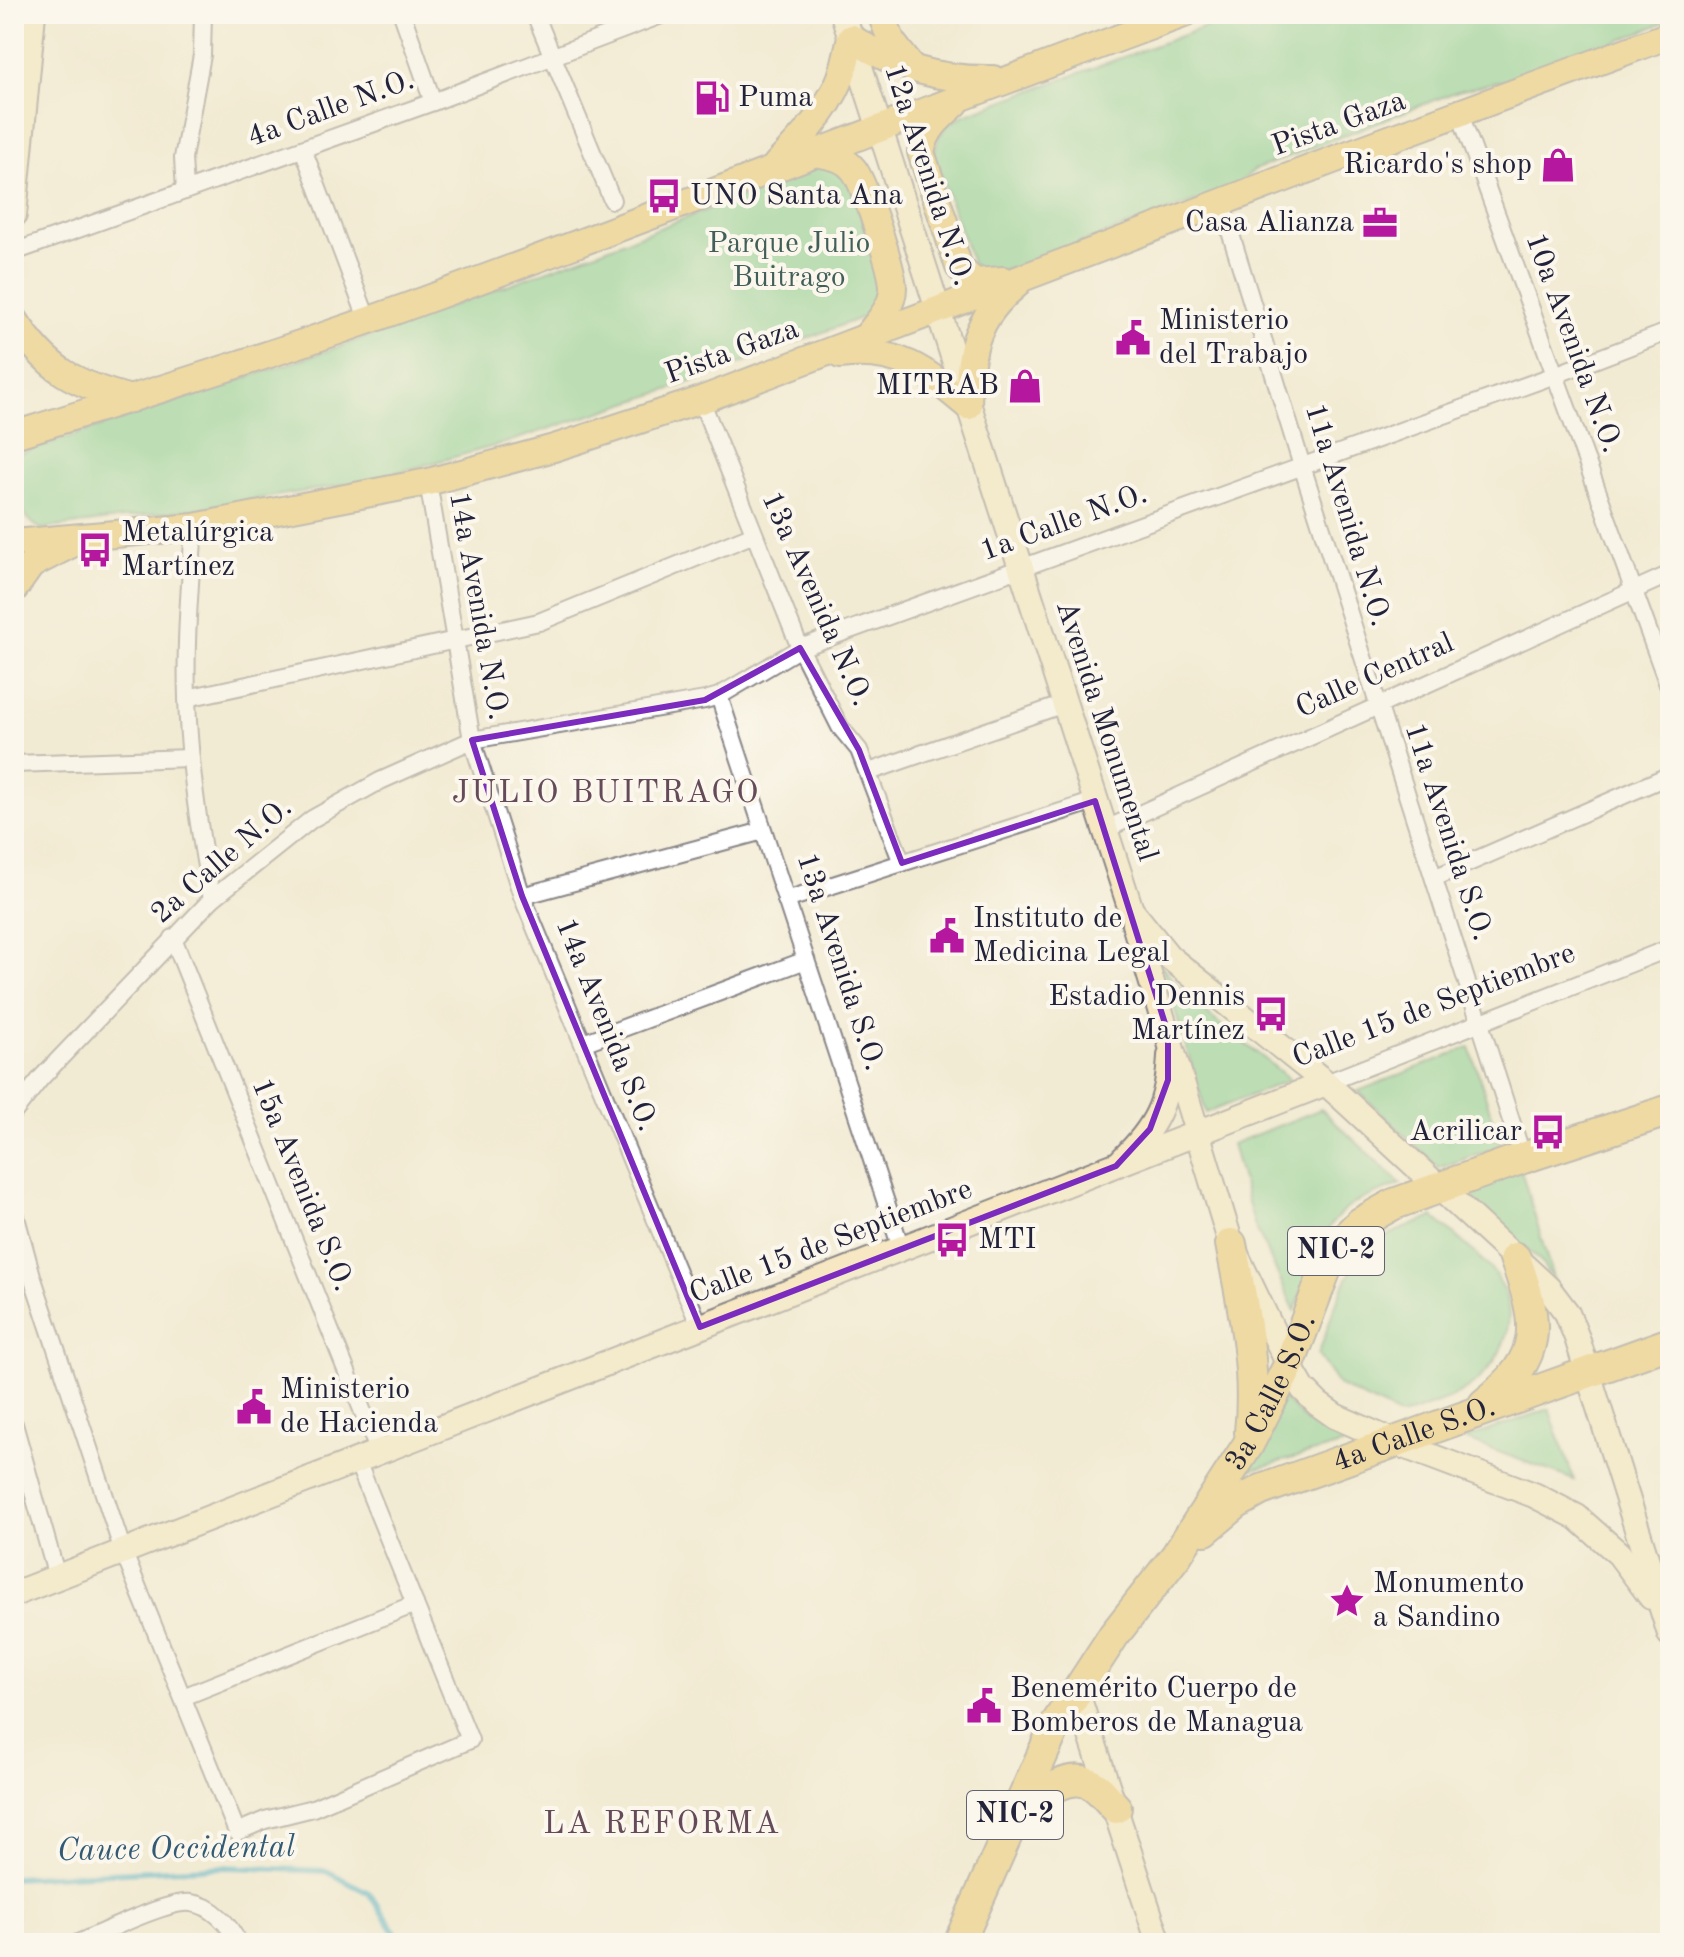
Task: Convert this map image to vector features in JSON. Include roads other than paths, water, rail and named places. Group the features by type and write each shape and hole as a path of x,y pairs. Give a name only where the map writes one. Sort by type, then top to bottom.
{"highway":[{"name":"3a Calle S.O.","path":"1176,1556 1248,1445 1289,1365 1327,1266 1344,1239 1360,1223 1383,1209 1439,1188 1670,1110"},
{"path":"1231,1244 1252,1368 1253,1406 1248,1445"},
{"path":"1467,1417 1512,1377 1530,1345 1533,1327 1531,1302 1515,1258"},
{"name":"4a Calle S.O.","path":"1176,1556 1236,1504 1261,1490 1670,1343"},
{"name":"NIC-2","path":"959,1943 1039,1758 1076,1690 1114,1635 1176,1556"},
{"path":"1010,1827 1046,1792 1062,1783 1078,1780 1096,1786 1116,1808"}],"main road":[{"path":"14,215 33,14"},
{"path":"881,14 892,42 913,69"},
{"path":"14,435 368,321 878,129 1144,21 1184,14"},
{"path":"847,26 881,57 913,69 962,79 1009,78"},
{"path":"773,169 801,138 834,93 841,79 847,26"},
{"name":"12a Avenida N.O.","path":"847,26 937,310"},
{"name":"Pista Gaza","path":"14,543 194,527 428,482 554,448 701,400 1670,35"},
{"path":"1608,60 1670,55"},
{"path":"965,95 924,135 921,152 959,267 974,282 987,283 1026,276"},
{"path":"815,153 840,158 854,170 889,262 893,290 887,307 866,337"},
{"path":"968,406 970,356 978,332 990,310 1026,276"},
{"name":"Avenida Monumental","path":"937,310 1131,910 1169,957 1326,1083 1548,1288 1567,1313 1670,1635"},
{"path":"14,319 27,339 63,373 96,389 131,399"},
{"path":"805,360 866,352 888,356 910,363 932,376 968,406"},
{"path":"14,589 26,571 41,558 96,536"},
{"path":"1131,910 1231,1244 1303,1389 1325,1411 1396,1443 1534,1495 1577,1517 1619,1554 1650,1595 1670,1635"},
{"path":"1116,1166 1142,1140 1160,1113 1168,1080 1168,1033"},
{"name":"Calle 15 de Septiembre","path":"14,1594 1326,1083"},
{"path":"1076,1690 1159,1943"}],"street":[{"path":"185,191 183,158 202,55 203,14"},
{"path":"402,14 433,102"},
{"path":"535,14 612,200"},
{"name":"4a Calle N.O.","path":"14,252 433,102 664,14"},
{"name":"10a Avenida N.O.","path":"1460,114 1670,690"},
{"path":"303,149 368,321"},
{"name":"11a Avenida N.O.","path":"1221,202 1378,706"},
{"name":"1a Calle N.O.","path":"472,740 719,696 800,648 1670,331"},
{"name":"13a Avenida N.O.","path":"701,400 800,648 840,727 859,750 902,863"},
{"name":"14a Avenida N.O.","path":"428,482 472,740"},
{"path":"194,527 187,612 187,698 190,758 212,899"},
{"path":"187,698 539,622 754,534"},
{"name":"Calle Central","path":"1104,830 1670,574"},
{"name":"13a Avenida S.O.","path":"719,696 901,1248"},
{"path":"869,772 1064,704"},
{"name":"11a Avenida S.O.","path":"1378,706 1523,1158"},
{"name":"14a Avenida S.O.","path":"472,740 522,896 700,1327"},
{"name":"2a Calle N.O.","path":"14,1112 41,1078 212,899 312,819 380,781 472,740"},
{"path":"14,764 190,758"},
{"path":"1434,878 1670,775"},
{"path":"786,900 1095,801"},
{"path":"522,896 763,831"},
{"name":"15a Avenida S.O.","path":"173,938 368,1456 415,1604 470,1740 313,1808 265,1820 237,1832 183,1697"},
{"name":"Calle 15 de Septiembre","path":"1326,1083 1670,948"},
{"path":"583,1043 806,960"},
{"path":"14,1210 32,1276 123,1551 183,1697 415,1604"},
{"path":"14,1424 57,1577"},
{"path":"78,1943 176,1905 192,1903 224,1920 238,1943"}],"waterway":[{"name":"Cauce Occidental","path":"14,1878 224,1867 326,1871 369,1893 402,1943"}],"place":[{"name":"Puma","path":"712,98"},
{"name":"Ricardo's shop","path":"1558,165"},
{"name":"UNO Santa Ana","path":"664,196"},
{"name":"Casa Alianza","path":"1380,223"},
{"name":"Ministerio del Trabajo","path":"1133,338"},
{"name":"MITRAB","path":"1025,386"},
{"name":"Metalúrgica Martínez","path":"95,550"},
{"name":"Instituto de Medicina Legal","path":"947,936"},
{"name":"Estadio Dennis Martínez","path":"1271,1014"},
{"name":"Acrilicar","path":"1548,1132"},
{"name":"MTI","path":"952,1240"},
{"name":"Ministerio de Hacienda","path":"254,1407"},
{"name":"Monumento a Sandino","path":"1347,1601"},
{"name":"Benemérito Cuerpo de Bomberos de Managua","path":"984,1706"}],"district":[{"name":"JULIO BUITRAGO","path":"606,794"},
{"name":"LA REFORMA","path":"662,1825"}],"park label":[{"name":"Parque Julio Buitrago","path":"789,261"}]}
